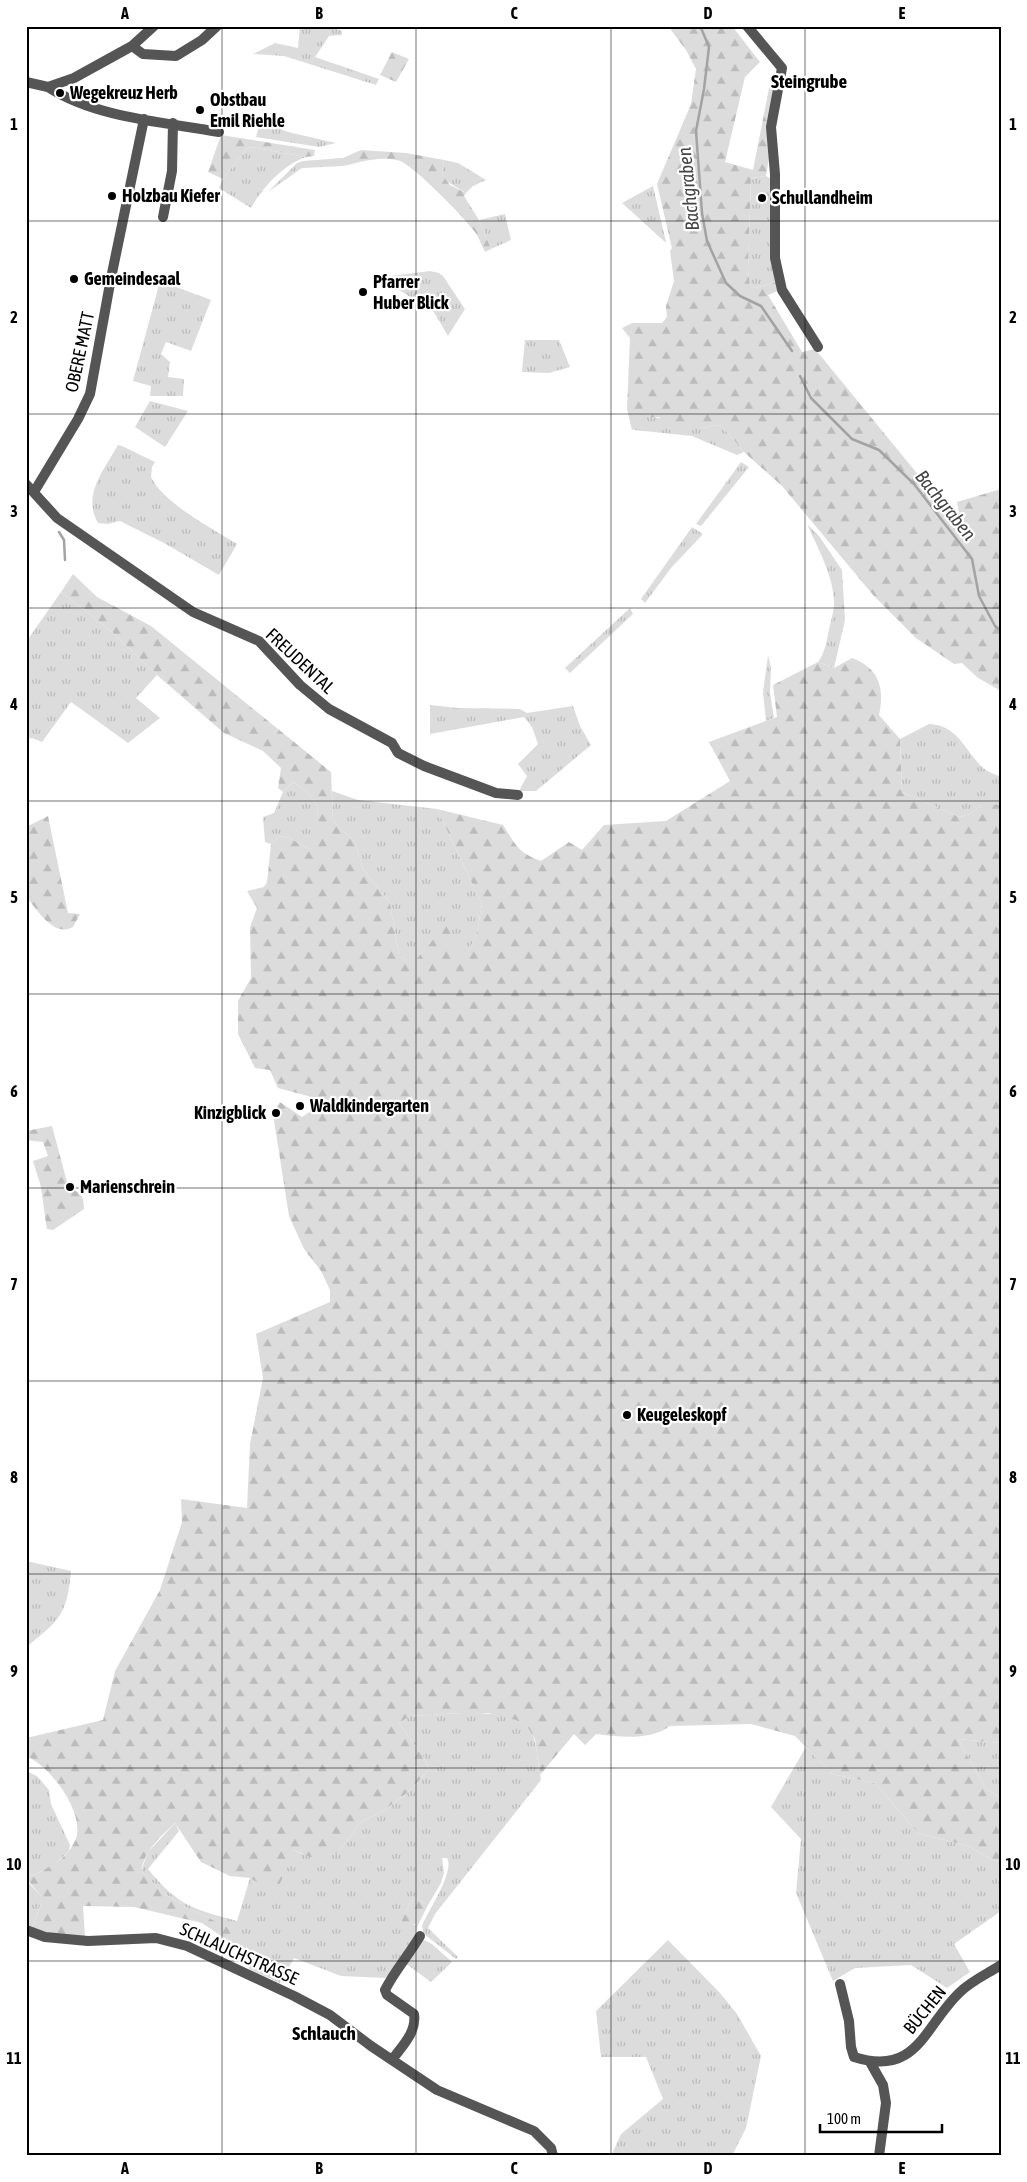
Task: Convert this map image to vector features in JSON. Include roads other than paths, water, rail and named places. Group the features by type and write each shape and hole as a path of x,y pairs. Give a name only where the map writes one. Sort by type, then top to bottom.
{"street":[{"path":"48,87 74,78 132,46 154,26"},
{"path":"132,46 143,54 176,56 202,40 217,26"},
{"path":"746,26 782,68 772,127 775,174 775,258 782,290 818,347"},
{"path":"26,82 48,87 66,99 99,109 219,132"},
{"name":"OBERE MATT","path":"30,488 78,419 90,394 111,278 144,119"},
{"path":"163,217 172,171 173,123"},
{"name":"FREUDENTAL","path":"30,488 57,518 193,612 259,641 300,685 322,705 392,743 398,753 424,766 489,790 518,795"},
{"name":"SCHLAUCHSTRASSE","path":"26,1930 46,1937 88,1941 156,1938 188,1946 330,2015 437,2090 534,2131 551,2148 553,2156"},
{"path":"392,2060 409,2037 415,2023 414,2014 387,1995 385,1990 393,1973 406,1959 420,1936"},
{"name":"BÜCHEN","path":"870,2062 894,2059 912,2052 959,1993 980,1977 1001,1965"},
{"path":"840,1984 850,2021 851,2047 854,2057 870,2062 883,2085 886,2103 879,2156"}],"waterway":[{"name":"Bachgraben","path":"696,26 701,28 709,47 696,131 702,213 707,241 726,283 740,296 761,306 792,351"},
{"name":"Bachgraben","path":"800,376 811,398 852,439 879,450 914,484 972,559 979,596 995,626 1001,631"},
{"path":"59,532 64,540 65,560"}],"place":[{"name":"Wegekreuz Herb","path":"60,93"},
{"name":"Obstbau Emil Riehle","path":"200,110"},
{"name":"Holzbau Kiefer","path":"112,196"},
{"name":"Schullandheim","path":"762,198"},
{"name":"Gemeindesaal","path":"74,279"},
{"name":"Pfarrer Huber Blick","path":"363,292"},
{"name":"Waldkindergarten","path":"300,1106"},
{"name":"Kinzigblick","path":"276,1113"},
{"name":"Marienschrein","path":"70,1187"},
{"name":"Keugeleskopf","path":"627,1415"}],"district":[{"name":"Steingrube","path":"809,81"},
{"name":"Schlauch","path":"324,2033"}]}
